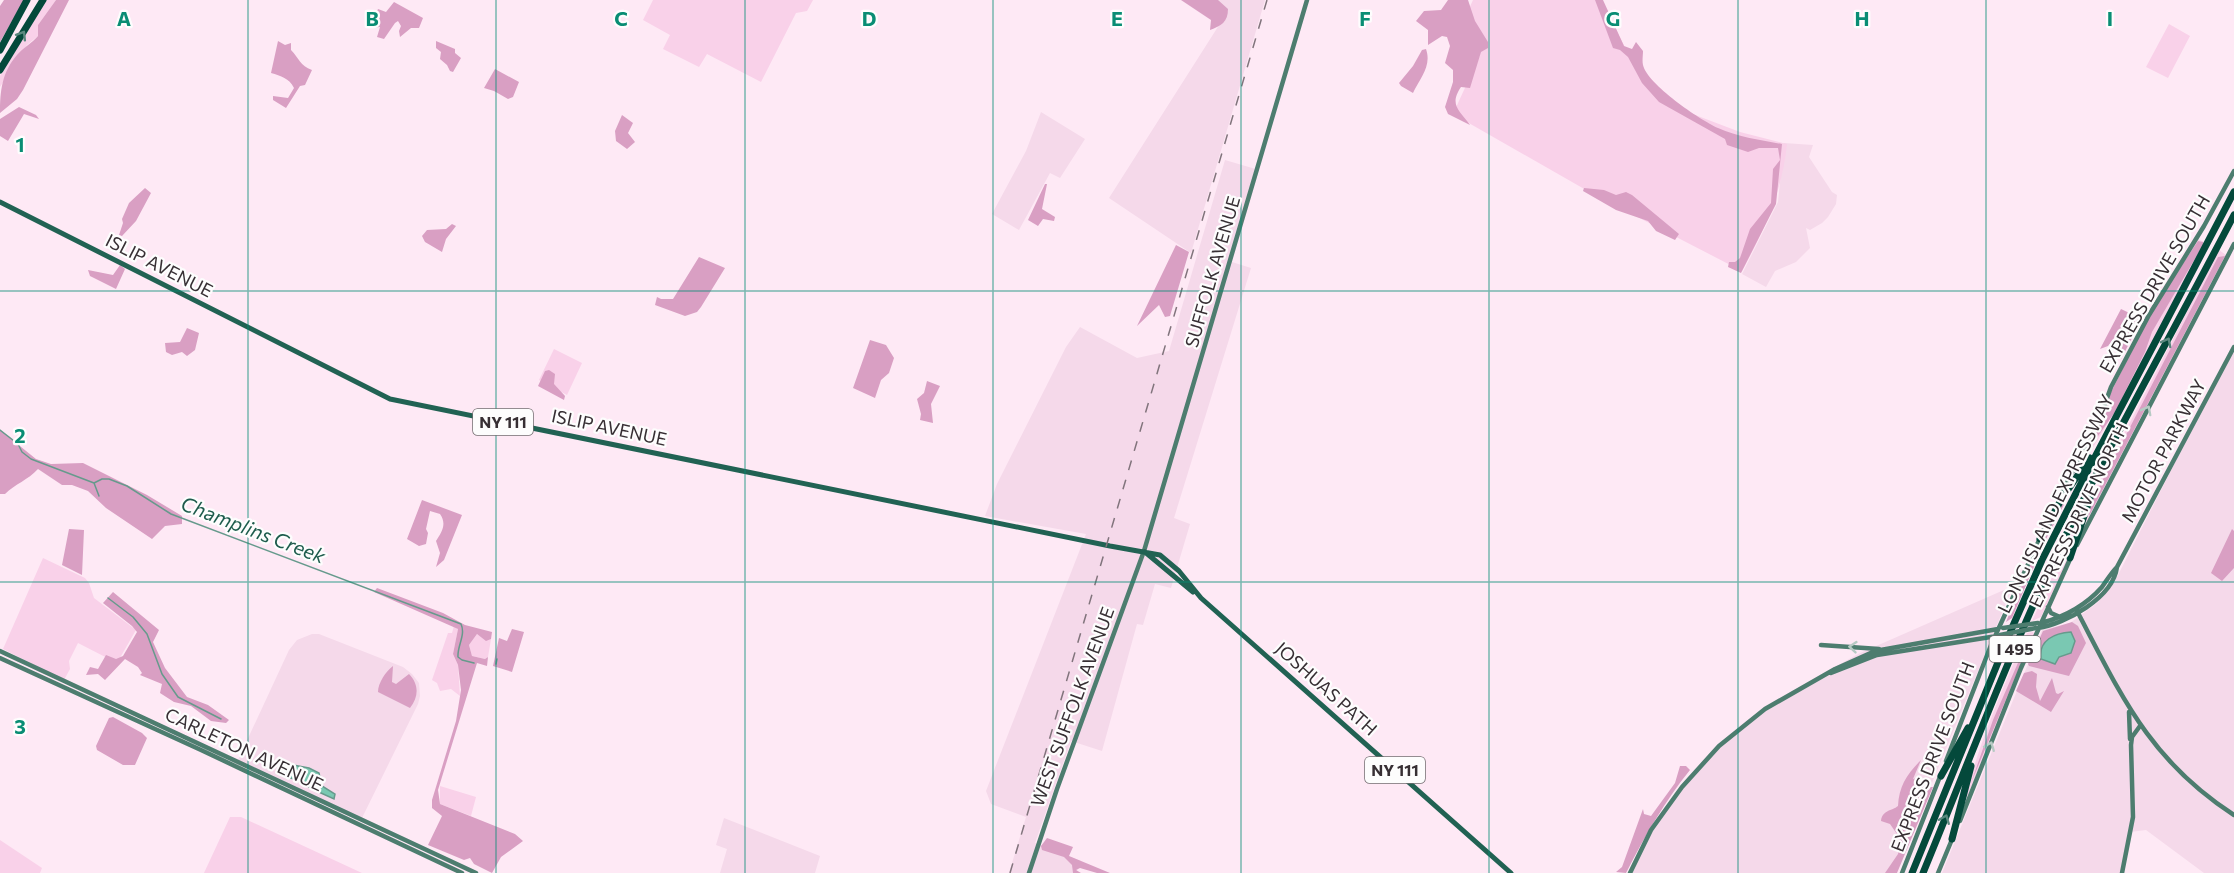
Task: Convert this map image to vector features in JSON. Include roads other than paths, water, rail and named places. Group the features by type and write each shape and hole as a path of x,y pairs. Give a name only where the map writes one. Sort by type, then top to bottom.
{"highway":[{"path":"1,48 27,0"},
{"path":"0,69 43,0"},
{"name":"LONG ISLAND EXPRESSWAY","path":"1912,873 2012,628 2048,550 2234,192"},
{"name":"LONG ISLAND EXPRESSWAY","path":"1923,873 2052,565 2234,215"},
{"path":"2040,539 2064,495 2100,443 2121,407"},
{"path":"2070,558 2088,501 2120,431"},
{"path":"1952,839 1973,761 1992,704"},
{"path":"1941,776 1978,714"}],"main road":[{"name":"SUFFOLK AVENUE","path":"1144,551 1306,0"},
{"name":"EXPRESS DRIVE SOUTH","path":"1902,873 1991,645 1998,636 2040,539 2096,427 2108,394 2155,304 2202,231 2234,171"},
{"name":"ISLIP AVENUE","path":"0,202 390,399 1144,551"},
{"name":"EXPRESS DRIVE NORTH","path":"1938,873 2039,626 2070,558 2234,244"},
{"name":"MOTOR PARKWAY","path":"1829,673 1837,672 1877,655 1998,636 2068,619 2100,589 2117,567 2234,347"},
{"name":"JOSHUAS PATH","path":"1144,551 1201,598 1511,873"},
{"name":"JOSHUAS PATH","path":"1144,551 1160,555 1179,571 1201,598"},
{"name":"WEST SUFFOLK AVENUE","path":"1029,873 1144,551"},
{"name":"MOTOR PARKWAY","path":"1630,873 1658,819 1697,769 1719,746 1765,709 1865,655 1885,649 2001,628 2039,626 2077,611 2087,606 2108,587 2116,574 2117,567"},
{"path":"1167,569 1179,571"},
{"path":"2084,624 2083,618 2087,606"},
{"path":"2048,607 2051,613 2060,617"},
{"path":"2077,611 2140,726 2187,780 2234,815"},
{"path":"2068,619 2084,624"},
{"path":"1985,638 1991,645"},
{"path":"1821,645 1885,649"},
{"name":"CARLETON AVENUE","path":"0,651 476,873"},
{"name":"CARLETON AVENUE","path":"0,658 462,873"},
{"path":"2122,873 2133,819 2129,709"},
{"path":"2131,744 2132,737 2140,726"},
{"path":"2132,737 2140,733 2147,735"}],"waterway":[{"name":"Champlins Creek","path":"0,430 18,444 22,452 31,459 94,483 102,479 109,479 127,486 171,514 461,624 458,657 474,663"},
{"path":"94,483 99,496"},
{"path":"108,598 133,617 147,634 162,674 178,697 221,719"},
{"path":"496,664 497,659"}],"railway":[{"path":"1010,873 1267,0"}]}
